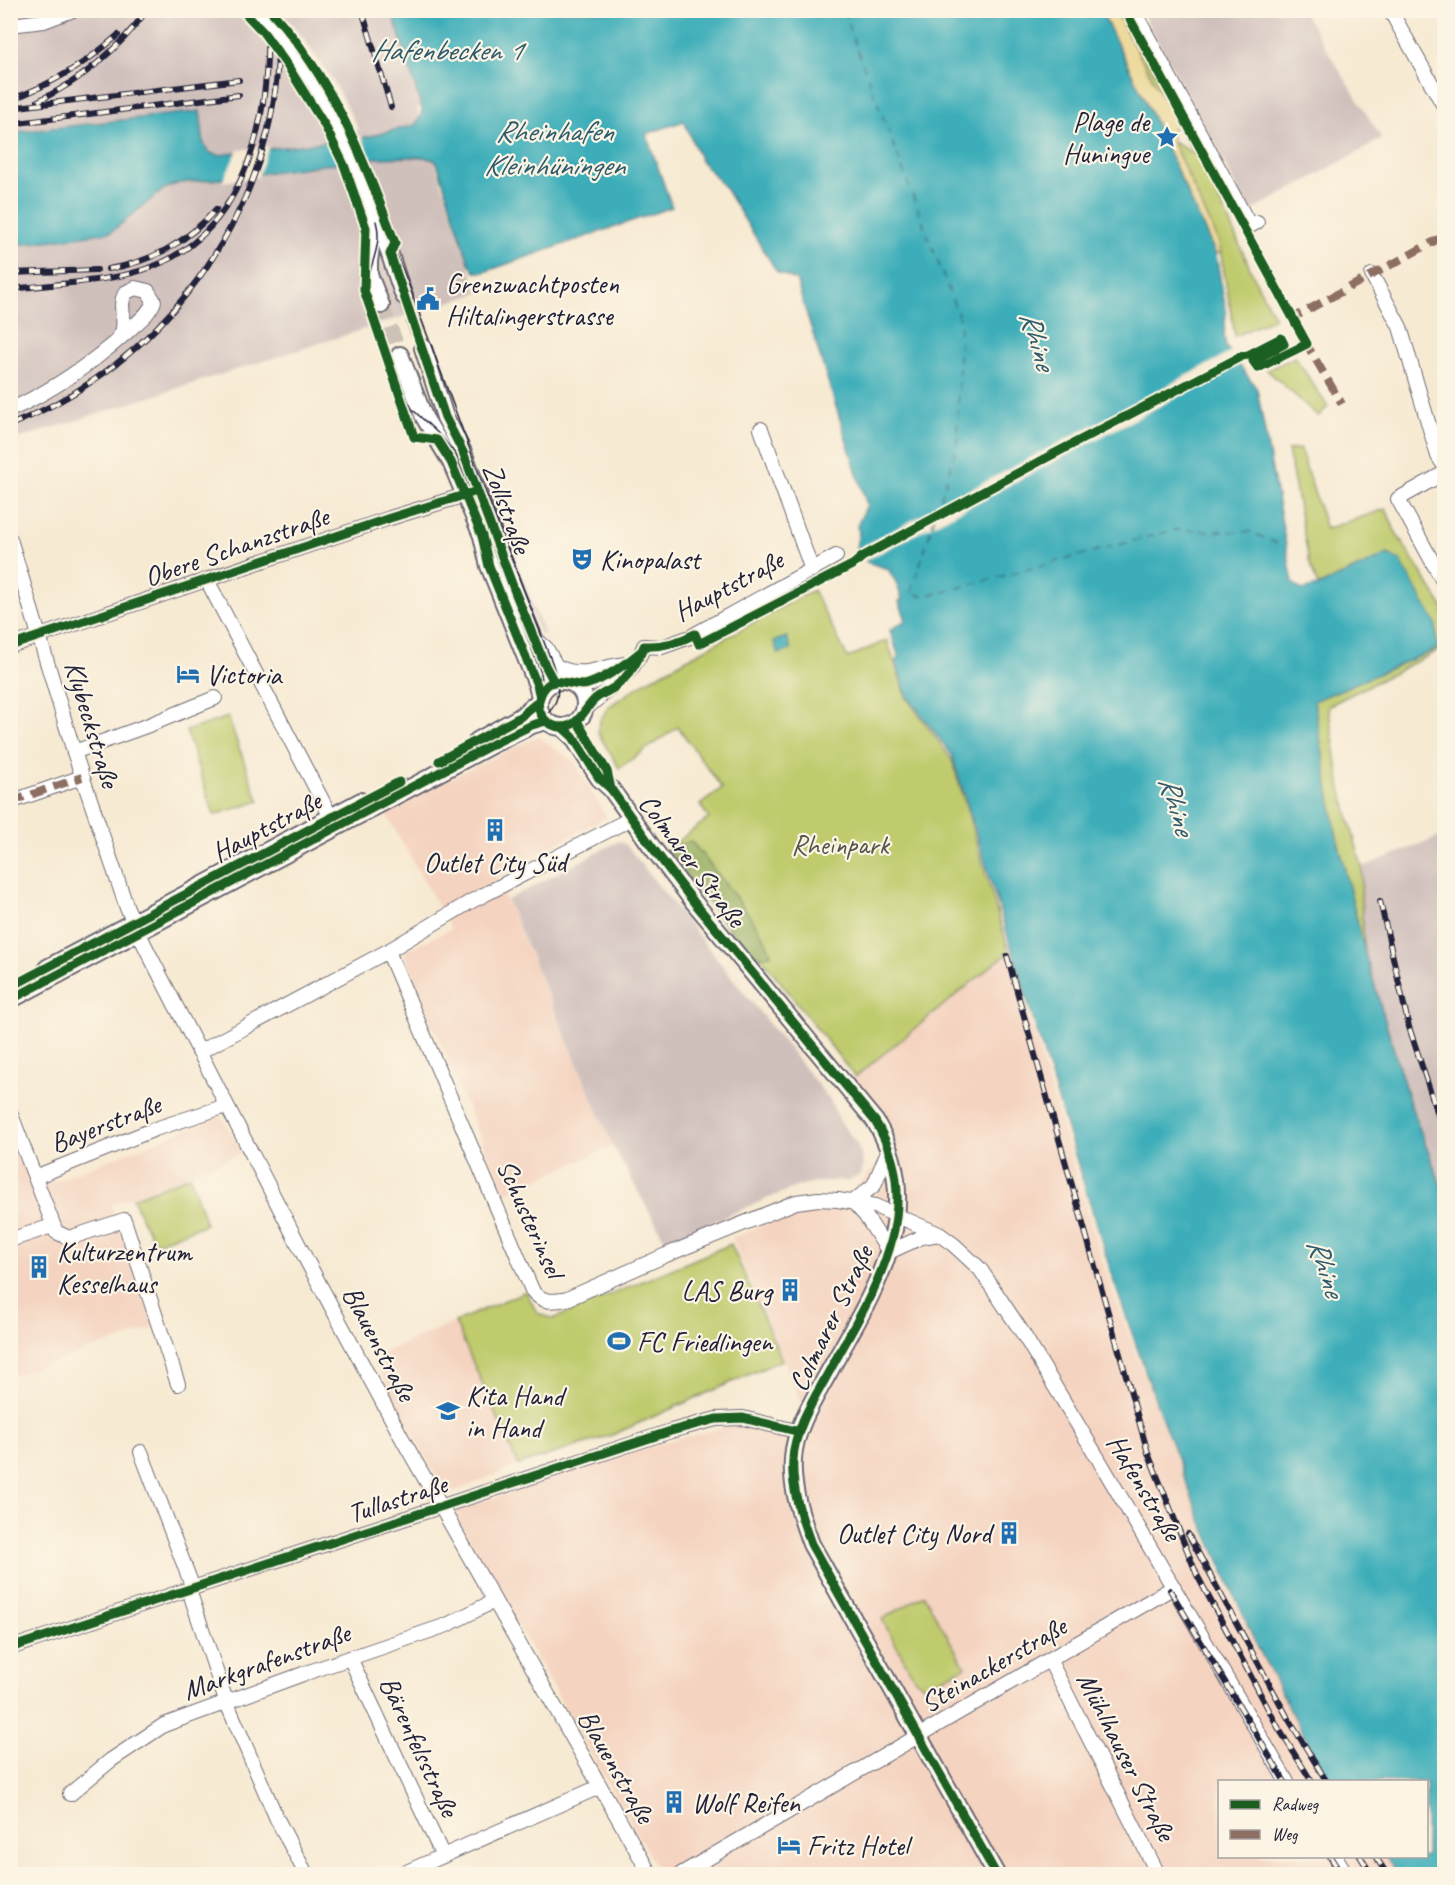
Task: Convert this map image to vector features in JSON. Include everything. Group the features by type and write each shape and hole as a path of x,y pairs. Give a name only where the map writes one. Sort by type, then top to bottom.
{"main road":[{"path":"259,10 290,46 339,125 376,211 404,296"},
{"path":"376,211 369,275 381,305"},
{"name":"Zollstraße","path":"423,348 445,417 463,452 489,566 537,685 539,699"},
{"name":"Zollstraße","path":"400,355 424,417 471,493 554,682"},
{"path":"539,699 541,714 567,720 584,698 578,687 567,681 554,682"},
{"name":"Hauptstraße","path":"10,1000 136,927 334,822 520,717 539,699 545,688 554,682"},
{"name":"Hauptstraße","path":"334,822 534,724 567,720"},
{"name":"Colmarer Straße","path":"567,720 573,737 602,782 611,789 693,901 875,1121 889,1149 897,1180 897,1215 888,1252 870,1295 815,1396 800,1432 793,1458 794,1482 802,1521 811,1544 996,1875"},
{"name":"Hauptstraße","path":"10,987 136,927"}],"street":[{"path":"10,25 44,21 73,10"},
{"path":"1131,10 1136,15 1250,226 1257,222"},
{"path":"1390,11 1444,106"},
{"path":"1372,275 1400,327 1438,456 1444,465"},
{"path":"10,410 62,383 116,341"},
{"path":"761,429 812,570"},
{"path":"1444,474 1398,499 1444,583"},
{"name":"Obere Schanzstraße","path":"10,646 471,493"},
{"name":"Klybeckstraße","path":"10,539 82,777 127,908 136,927"},
{"name":"Hauptstraße","path":"578,687 591,684 625,664 644,646 662,646 690,637 836,556"},
{"path":"207,580 334,822"},
{"name":"Hauptstraße","path":"533,637 545,646 556,666 578,674 625,664"},
{"name":"Hauptstraße","path":"567,720 615,686 629,673 642,650"},
{"path":"74,752 216,698"},
{"path":"10,802 82,777"},
{"path":"199,1052 388,951 470,902 632,818"},
{"name":"Blauenstraße","path":"136,927 308,1263 441,1508 650,1875"},
{"name":"Schusterinsel","path":"388,951 532,1290 537,1296 552,1302 567,1299 666,1255 796,1202 818,1199 853,1202 875,1206 897,1215"},
{"name":"Bayerstraße","path":"10,1112 35,1177 155,1129 226,1106"},
{"path":"889,1149 874,1185 853,1202 865,1215 888,1252 922,1237 939,1234"},
{"path":"35,1177 56,1232 69,1238 124,1220 178,1384"},
{"name":"Hafenstraße","path":"897,1215 939,1234 954,1245 980,1269 994,1289 1099,1460 1286,1780"},
{"path":"10,1240 52,1226"},
{"name":"Tullastraße","path":"10,1648 671,1431 716,1419 743,1418 800,1432"},
{"path":"141,1452 191,1589 226,1701 277,1819 306,1875"},
{"name":"Steinackerstraße","path":"681,1875 1174,1587"},
{"name":"Markgrafenstraße","path":"70,1794 111,1760 164,1725 226,1701 447,1625 494,1601"},
{"name":"Bärenfelsstraße","path":"350,1658 443,1856"},
{"name":"Mühlhauser Straße","path":"1050,1661 1158,1875"},
{"path":"402,1875 599,1787"},
{"path":"1336,1858 1346,1875"}],"shaded area":[{"path":"11,11 237,11 287,69 328,136 359,130 333,81 303,38 280,11 526,11 417,109 478,293 11,441"},
{"path":"1141,11 1303,11 1382,139 1248,213 1220,154"},
{"path":"490,496 544,634 541,635 486,500"},
{"path":"538,736 575,763 606,817 496,877 613,1146 504,1194 405,960 406,951 451,929 384,810"},
{"path":"1444,835 1444,1193 1410,1104 1365,953 1361,900 1362,867"},
{"path":"619,841 626,845 830,1100 840,1121 858,1146 863,1166 860,1175 849,1181 805,1184 666,1242 613,1146 507,900"},
{"path":"1009,952 1109,1282 1218,1571 1328,1780 1218,1780 1218,1858 1385,1858 1396,1874 660,1874 452,1511 676,1439 742,1424 790,1438 801,1403 732,1238 796,1212 836,1209 896,1144 885,1121 855,1077"},
{"path":"221,1116 243,1153 111,1205 154,1328 11,1376 11,1137 21,1133 42,1186"},
{"name":"Kita Hand in Hand","path":"455,1322 518,1465 446,1495 372,1357"}],"green space":[{"path":"1115,11 1121,11 1199,155 1259,288 1275,318 1235,336 1219,243 1172,141 1194,154"},
{"path":"1295,357 1328,407 1318,416 1267,370"},
{"path":"1300,449 1326,529 1386,509 1395,531 1444,609 1444,648 1328,706 1341,789 1362,867 1361,900 1365,953 1336,833 1314,701 1436,649 1388,554 1318,586 1309,561 1288,450"},
{"name":"Rheinpark","path":"813,590 848,658 887,640 906,697 952,760 1009,952 855,1077 673,845 709,818 700,805 722,788 678,727 619,768 598,733 600,721 608,707 647,681"},
{"path":"228,717 260,801 214,815 186,731"},
{"path":"691,841 749,915 768,945 771,955 751,957 666,850"},
{"path":"190,1176 206,1224 156,1243 144,1224 133,1198"},
{"name":"FC Friedlingen","path":"731,1244 782,1360 612,1435 518,1465 455,1322 526,1291 537,1313 553,1319"},
{"path":"924,1595 965,1667 925,1687 914,1678 882,1619"}],"sand":[{"name":"Plage de Huningue","path":"1101,11 1115,11 1177,123 1171,133 1172,141 1219,243 1221,252 1216,255 1141,92"}],"water":[{"path":"392,11 1101,11 1216,255 1226,312 1224,335 1226,347 1257,389 1293,583 1302,590 1318,586 1388,554 1400,560 1436,624 1437,649 1314,701 1336,833 1365,953 1410,1104 1444,1193 1444,1874 1398,1874 1387,1858 1428,1858 1428,1780 1330,1780 1323,1771 1257,1646 1199,1516 1114,1282 952,755 907,696 896,662 899,658 890,630 906,620 899,601 902,599 896,582 888,569 867,562 856,548 859,532 857,526 867,505 796,280 777,272 725,188 700,159 684,121 646,134 672,207 484,272 475,272 469,263 437,163 423,157 374,158 179,183 164,189 111,232 11,246 10,133 200,111 204,145 210,153 219,155 366,137 415,125 421,116 422,109"},
{"path":"787,637 791,650 778,654 774,641"}],"pier":[{"path":"361,135 372,161 341,165 329,139"},
{"path":"269,146 258,177 222,182 238,150"},
{"path":"1233,351 1242,363 863,562 854,551"}],"ferry route":[{"path":"845,10 849,28 960,320 957,446 911,593 922,596 943,592 1174,530 1250,532 1277,543"}],"tunnel":[{"path":"404,296 423,348"},
{"path":"381,305 400,355"}],"tram line":[{"path":"10,1000 534,724 549,712 557,699 558,691 553,665 408,283 356,153 334,108 307,65 264,10"},
{"path":"376,221 378,240 370,273 369,291 408,401 413,410 442,437 456,455 541,673 540,692 533,708 504,732"}],"railway":[{"path":"38,101 70,84 98,63 124,38 147,10"},
{"path":"10,425 74,393 136,347 174,309 207,266 235,219 256,169 271,117 278,64 276,10"},
{"path":"362,10 391,107"},
{"path":"10,289 84,282 138,271 154,266 183,251 206,231 225,207 252,151 265,89 268,16"},
{"path":"10,100 67,72 94,55 118,35"},
{"path":"10,108 239,80"},
{"path":"10,124 239,95"},
{"path":"108,269 139,262 168,249 194,231 216,209"},
{"path":"10,273 97,270"},
{"path":"1380,901 1409,1027 1444,1133"},
{"path":"1007,956 1148,1453 1197,1575 1279,1729 1311,1780"},
{"path":"1188,1534 1289,1720 1326,1780"},
{"path":"1170,1590 1284,1780"},
{"path":"1331,1858 1341,1874"},
{"path":"1361,1858 1371,1874"},
{"path":"1376,1858 1387,1874"}],"marked path":[{"path":"1293,322 1291,319 1444,236"},
{"path":"1304,340 1342,404"},
{"path":"10,802 82,777"}],"cycle path":[{"path":"242,10 263,32 287,65 325,126 344,165 366,228 364,290 414,437 437,440 451,462 482,536 489,566 540,697"},
{"path":"270,10 292,36 329,91 358,150 395,243 390,254 445,417 463,452 515,592 554,682"},
{"path":"643,650 637,655 631,660 617,670 588,684 556,681 551,683 541,694 539,700 542,716 548,723 556,726 572,724 581,717 595,699 624,679 636,663 642,652 644,646 670,644 695,634 699,644 854,564 862,557 1042,460 1242,356 1281,338 1284,344 1253,361 1258,368 1307,344 1130,19 1128,10"},
{"path":"10,646 474,492"},
{"path":"439,761 520,717 539,701"},
{"path":"10,1000 495,743 532,725 546,721"},
{"path":"577,721 607,771 611,789"},
{"path":"562,727 573,737 599,778 611,789 693,901 875,1121 891,1155 897,1189 895,1222 888,1254 875,1286 800,1428 793,1459 795,1492 811,1544 996,1874"},
{"path":"10,987 399,782"},
{"path":"10,1648 671,1431 716,1419 743,1418 800,1432"}],"place":[{"name":"Plage de Huningue","path":"1167,137"},
{"name":"Grenzwachtposten Hiltalingerstrasse","path":"428,299"},
{"name":"Kinopalast","path":"582,559"},
{"name":"Victoria","path":"188,674"},
{"name":"Outlet City Süd","path":"495,830"},
{"name":"Kulturzentrum Kesselhaus","path":"39,1267"},
{"name":"LAS Burg","path":"790,1290"},
{"name":"FC Friedlingen","path":"619,1341"},
{"name":"Kita Hand in Hand","path":"448,1411"},
{"name":"Outlet City Nord","path":"1009,1533"},
{"name":"Wolf Reifen","path":"674,1802"},
{"name":"Fritz Hotel","path":"789,1845"}],"water label":[{"name":"Hafenbecken 1","path":"446,50"},
{"name":"Rheinhafen Kleinhüningen","path":"554,148"},
{"name":"Rhine","path":"1038,340"},
{"name":"Rhine","path":"1177,805"},
{"name":"Rhine","path":"1326,1267"}]}
